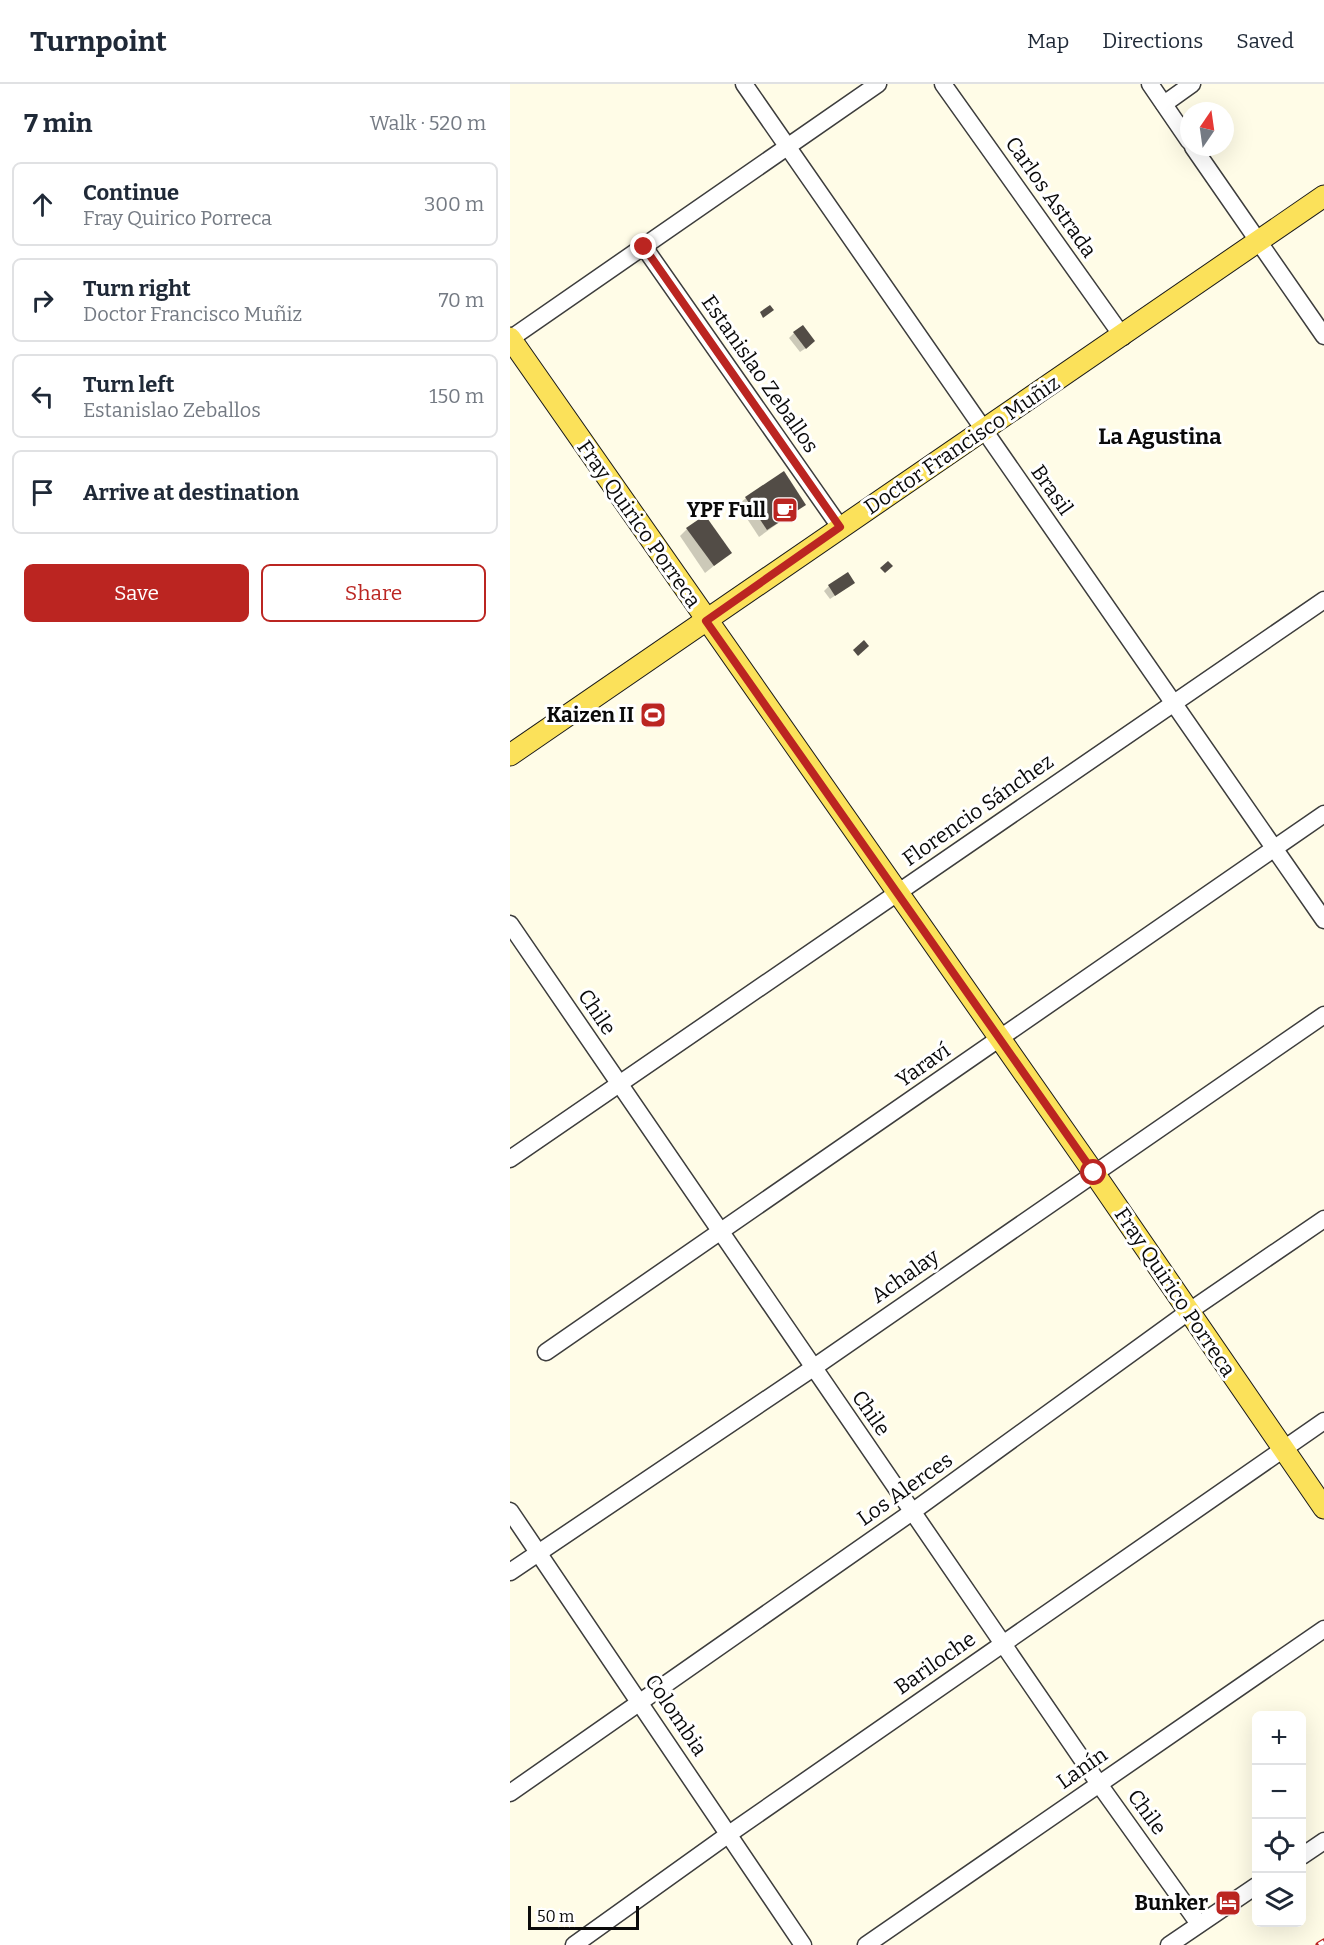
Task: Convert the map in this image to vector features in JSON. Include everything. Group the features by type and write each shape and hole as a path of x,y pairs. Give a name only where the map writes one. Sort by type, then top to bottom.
{"main road":[{"name":"Doctor Francisco Muñiz","path":"510,755 840,527 1123,337 1324,196"},
{"name":"Fray Quirico Porreca","path":"510,339 1094,1173 1324,1508"}],"street":[{"name":"Brasil","path":"744,84 1324,920"},
{"path":"510,339 878,84"},
{"name":"Carlos Astrada","path":"943,84 1123,337"},
{"path":"1150,84 1180,128"},
{"path":"1164,104 1192,84"},
{"path":"1199,156 1324,336"},
{"name":"Estanislao Zeballos","path":"644,247 840,527"},
{"name":"Florencio Sánchez","path":"510,1159 1324,600"},
{"name":"Yaraví","path":"546,1352 1324,814"},
{"name":"Chile","path":"510,924 1099,1784 1199,1924"},
{"name":"Achalay","path":"510,1572 813,1368 1324,1015"},
{"name":"Los Alerces","path":"510,1793 912,1512 1188,1312 1324,1219"},
{"name":"Bariloche","path":"574,1945 729,1834 1324,1421"},
{"name":"Colombia","path":"510,1511 803,1945"},
{"name":"Lanín","path":"866,1945 1324,1629"},
{"path":"1306,1853 1324,1841"},
{"path":"1169,1945 1252,1889"}],"building":[{"path":"770,305 774,310 763,318 760,312"},
{"path":"803,325 815,341 806,349 793,332"},
{"path":"784,471 806,505 767,530 745,497"},
{"path":"705,515 732,553 714,566 686,528"},
{"path":"888,561 893,566 885,573 880,568"},
{"path":"848,572 855,583 835,596 828,585"},
{"path":"864,640 869,646 858,656 853,650"}],"railway":[{"path":"1319,1945 1324,1942"}],"place":[{"name":"YPF Full","path":"785,510"},
{"name":"Kaizen II","path":"653,715"},
{"name":"Bunker","path":"1228,1903"}],"district":[{"name":"La Agustina","path":"1160,436"}],"route":[{"path":"644,247 840,527 706,621 1094,1173"}]}
